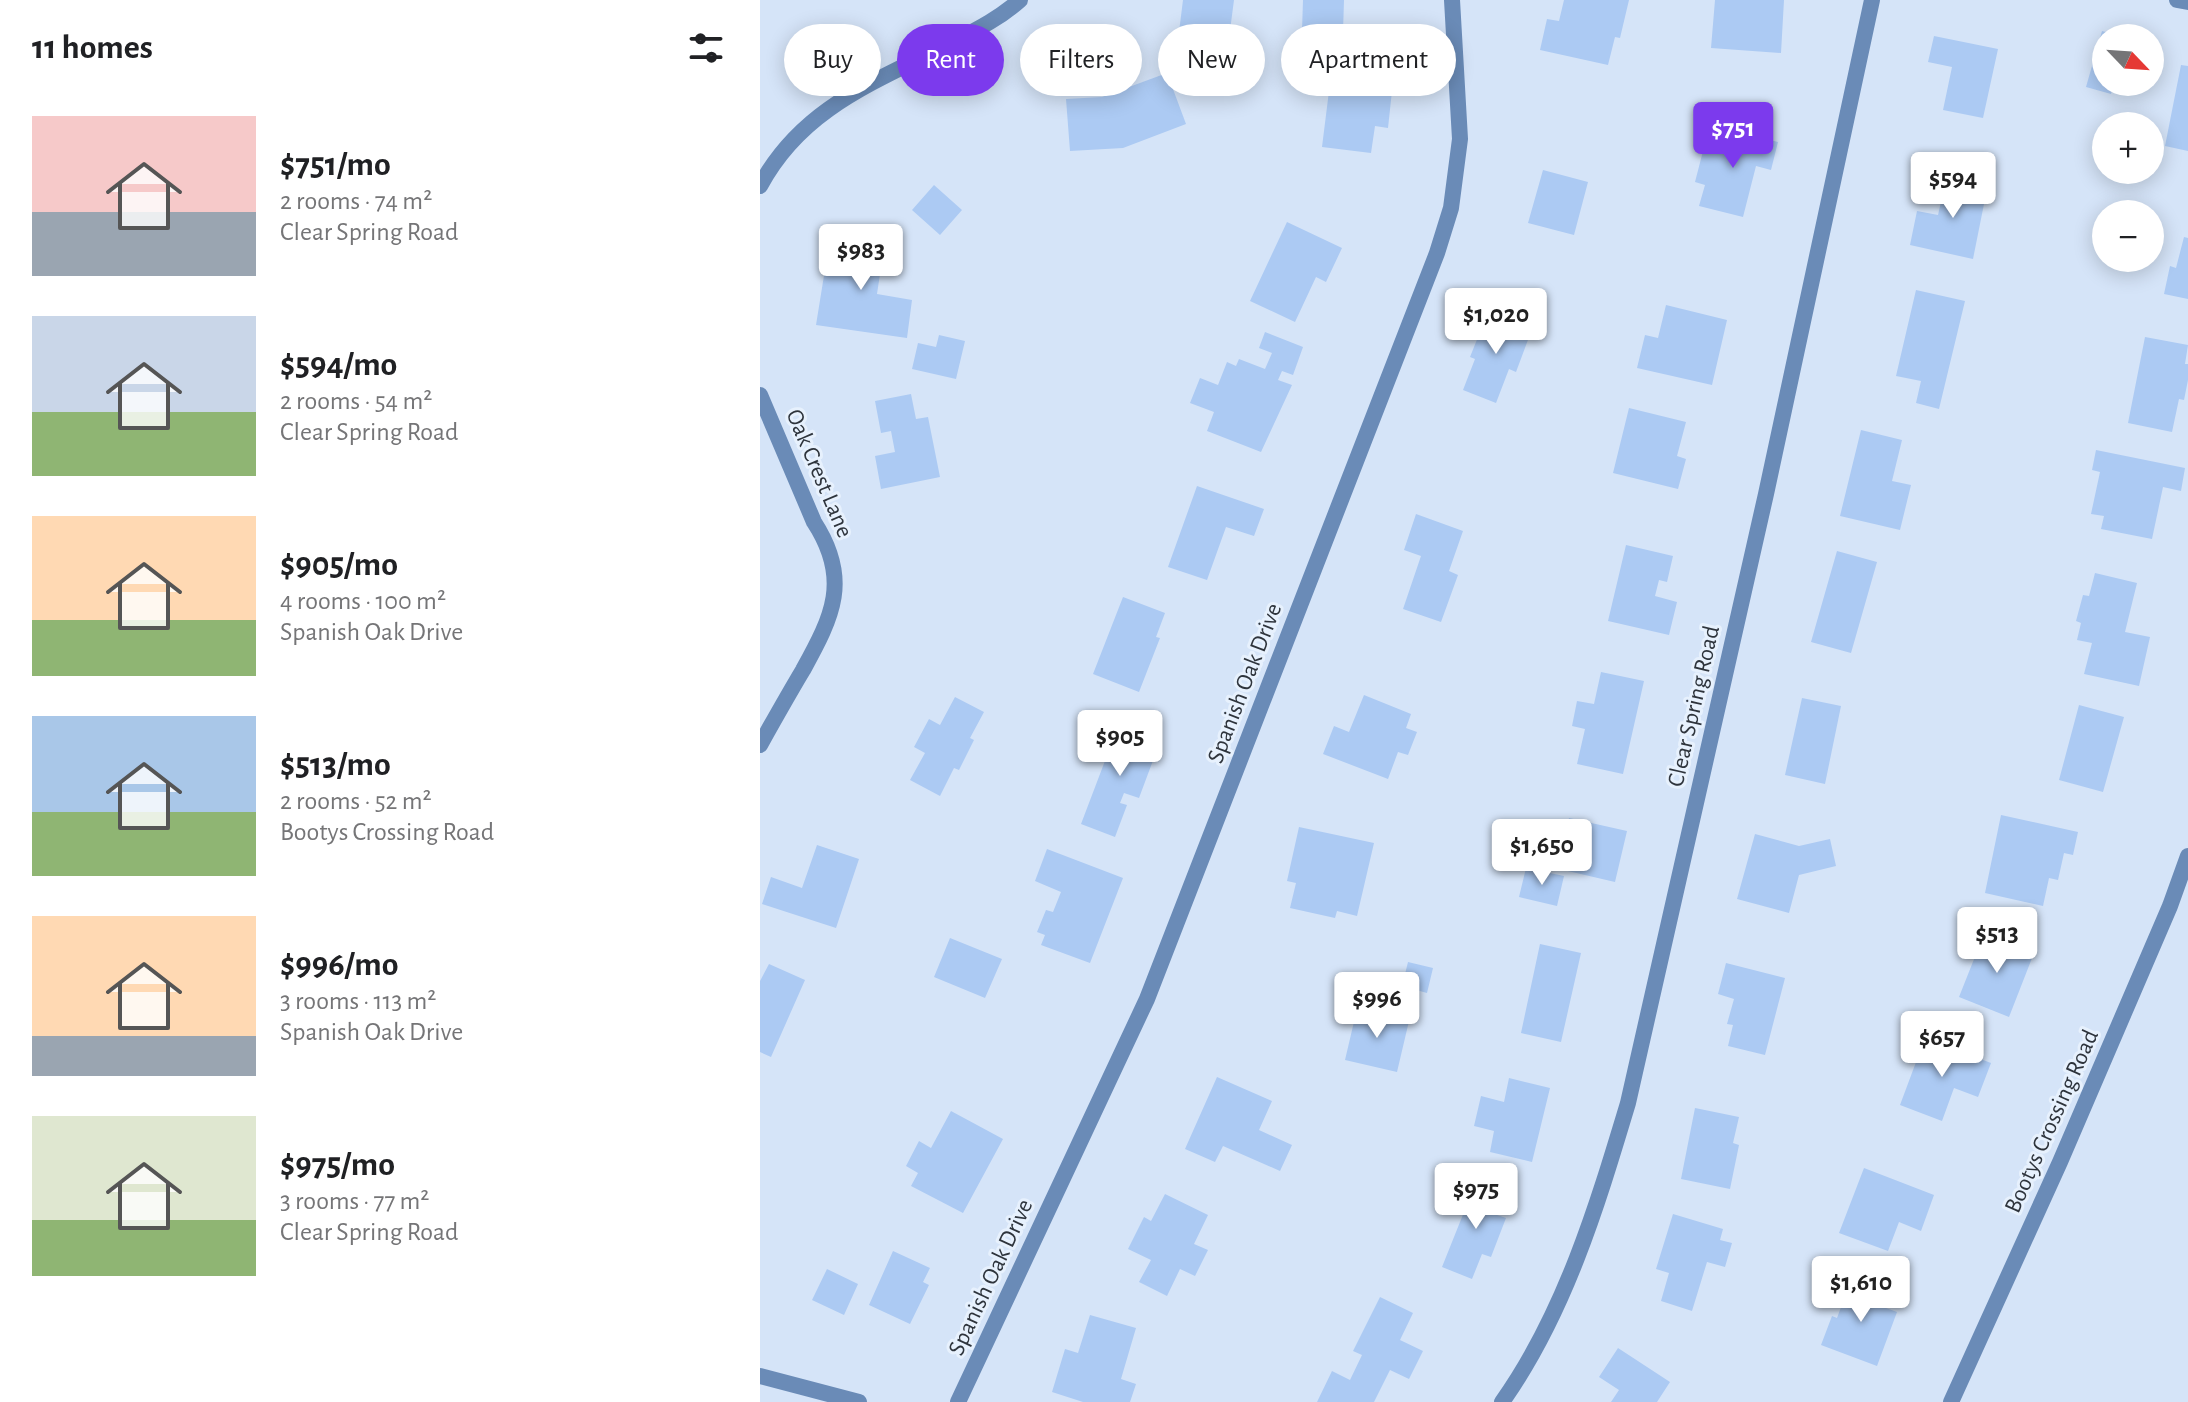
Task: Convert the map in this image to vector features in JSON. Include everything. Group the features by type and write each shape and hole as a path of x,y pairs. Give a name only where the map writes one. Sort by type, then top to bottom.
{"street":[{"path":"760,186 771,166 795,136 824,110 982,27 1020,0"},
{"name":"Spanish Oak Drive","path":"958,1402 1147,999 1437,253 1454,196 1460,139 1452,0"},
{"name":"Clear Spring Road","path":"1502,1402 1548,1324 1567,1282 1601,1193 1628,1103 1763,509 1872,0"},
{"path":"2177,0 2188,2"},
{"name":"Oak Crest Lane","path":"760,395 814,522 822,534 834,575 834,603 825,631 760,745"},
{"name":"Bootys Crossing Road","path":"1951,1402 2060,1162 2170,906 2188,856"},
{"path":"760,1376 859,1402"}],"building":[{"path":"1183,0 1234,0 1231,24 1180,24"},
{"path":"1303,0 1344,0 1343,24 1302,24"},
{"path":"1564,0 1629,0 1620,38 1615,37 1608,65 1540,50 1547,19 1559,21"},
{"path":"1715,0 1784,0 1781,53 1711,48"},
{"path":"1934,36 1998,49 1983,118 1943,110 1952,67 1928,62"},
{"path":"2181,65 2188,66 2188,151 2165,146"},
{"path":"2092,66 2092,89 2086,87"},
{"path":"1158,76 1158,96 1176,96 1186,124 1123,148 1070,151 1066,99 1142,96 1142,82"},
{"path":"1328,96 1391,96 1388,128 1375,126 1371,153 1322,147"},
{"path":"1717,127 1778,142 1771,170 1756,166 1743,217 1699,206 1705,185 1695,182 1703,151 1711,153"},
{"path":"1543,170 1588,182 1574,235 1528,223"},
{"path":"1947,175 1988,184 1973,259 1910,245 1917,211 1938,215"},
{"path":"934,185 962,210 940,235 912,210"},
{"path":"1287,222 1342,248 1326,282 1316,277 1295,322 1250,301"},
{"path":"842,235 885,241 877,294 912,300 907,338 816,325 827,257 839,259"},
{"path":"2184,237 2188,238 2188,299 2164,294 2170,266 2176,268"},
{"path":"1916,290 1965,301 1939,409 1916,403 1921,381 1896,376"},
{"path":"1666,305 1727,320 1712,385 1637,368 1645,335 1658,338"},
{"path":"1488,312 1532,329 1516,372 1509,369 1496,403 1463,390 1475,359 1470,357"},
{"path":"1265,332 1303,347 1293,375 1282,371 1278,380 1292,385 1261,452 1207,431 1214,412 1190,403 1200,378 1218,385 1227,362 1236,366 1239,359 1265,369 1272,353 1259,348"},
{"path":"939,335 965,341 956,379 912,369 918,343 936,347"},
{"path":"2145,337 2188,345 2185,364 2188,364 2188,380 2184,400 2179,399 2172,432 2128,423"},
{"path":"911,394 916,419 928,417 940,477 881,489 875,456 895,452 891,431 881,433 875,401"},
{"path":"1629,408 1686,422 1677,456 1686,459 1678,489 1613,473"},
{"path":"1861,430 1902,440 1892,481 1911,485 1900,530 1840,516"},
{"path":"2096,450 2185,468 2181,491 2163,487 2152,539 2101,529 2104,516 2091,514 2100,472 2092,470"},
{"path":"1197,486 1264,509 1254,536 1226,527 1207,580 1168,567"},
{"path":"1416,514 1463,531 1449,571 1458,575 1441,622 1403,609 1421,556 1404,550"},
{"path":"1626,545 1673,556 1667,582 1659,580 1655,596 1677,602 1669,635 1608,621"},
{"path":"1837,551 1877,562 1851,653 1811,642"},
{"path":"2095,573 2137,583 2125,632 2150,637 2139,686 2084,674 2092,643 2077,640 2081,623 2076,621 2083,595 2089,596"},
{"path":"1123,597 1165,613 1156,637 1160,638 1139,692 1093,674"},
{"path":"1601,672 1644,681 1623,774 1577,764 1585,729 1572,726 1577,701 1594,704"},
{"path":"1364,695 1411,714 1406,728 1417,732 1408,755 1398,752 1388,779 1323,754 1334,726 1349,732"},
{"path":"955,697 984,712 970,738 974,740 959,770 954,768 940,796 910,780 925,753 914,747 929,719 940,725"},
{"path":"1802,698 1841,706 1825,784 1785,775"},
{"path":"2079,705 2124,717 2103,792 2059,780"},
{"path":"1119,724 1161,739 1139,798 1124,793 1120,803 1127,805 1115,837 1081,824"},
{"path":"2001,815 2078,832 2073,855 2064,853 2058,880 2049,878 2043,906 1985,893"},
{"path":"1569,818 1627,831 1615,882 1542,865 1547,839 1564,843"},
{"path":"1299,827 1374,843 1357,916 1337,911 1335,918 1290,908 1296,883 1287,881"},
{"path":"1755,834 1799,846 1830,839 1836,866 1799,875 1789,913 1737,899"},
{"path":"817,845 859,859 836,928 762,904 771,877 802,888"},
{"path":"1047,849 1123,878 1090,963 1041,945 1045,935 1037,932 1046,910 1053,912 1061,892 1035,881"},
{"path":"1526,868 1564,876 1557,906 1519,897"},
{"path":"1984,934 2034,953 2009,1017 1959,997"},
{"path":"950,938 1002,959 985,998 934,977"},
{"path":"1540,944 1581,953 1561,1042 1521,1033"},
{"path":"1408,962 1433,968 1427,993 1402,986"},
{"path":"1726,963 1785,978 1765,1055 1728,1046 1733,1025 1727,1024 1734,999 1718,994"},
{"path":"769,964 805,980 771,1057 760,1052 760,981"},
{"path":"1357,1009 1409,1021 1397,1072 1345,1060"},
{"path":"1925,1038 1991,1063 1978,1097 1954,1088 1942,1121 1900,1105"},
{"path":"1217,1077 1272,1101 1259,1130 1292,1145 1280,1171 1223,1146 1215,1162 1185,1149"},
{"path":"1509,1078 1550,1088 1532,1162 1490,1152 1494,1131 1474,1126 1481,1096 1504,1102"},
{"path":"1695,1108 1739,1117 1733,1143 1739,1145 1730,1189 1681,1179"},
{"path":"951,1111 1003,1139 963,1213 911,1186 918,1173 906,1166 919,1141 931,1148"},
{"path":"1864,1168 1934,1195 1921,1231 1899,1222 1888,1251 1839,1233"},
{"path":"1476,1182 1506,1194 1497,1215 1506,1218 1491,1257 1482,1254 1472,1279 1442,1267"},
{"path":"1165,1194 1208,1215 1194,1244 1208,1250 1195,1276 1180,1269 1167,1296 1139,1282 1151,1260 1128,1249 1144,1217 1151,1221"},
{"path":"1673,1214 1723,1229 1720,1240 1732,1243 1725,1267 1707,1262 1692,1311 1661,1301 1669,1273 1656,1269"},
{"path":"893,1251 930,1268 923,1282 929,1285 910,1324 869,1305"},
{"path":"827,1269 858,1284 844,1315 812,1300"},
{"path":"1851,1280 1891,1295 1886,1308 1897,1312 1877,1366 1821,1345 1832,1316 1837,1318"},
{"path":"1380,1297 1413,1313 1400,1340 1423,1351 1409,1379 1390,1370 1374,1402 1317,1402 1332,1371 1350,1380 1362,1355 1353,1351"},
{"path":"1090,1315 1136,1328 1121,1379 1136,1384 1130,1402 1083,1402 1052,1392 1065,1349 1078,1353"},
{"path":"1618,1348 1670,1382 1657,1402 1611,1402 1619,1390 1599,1377"}]}
